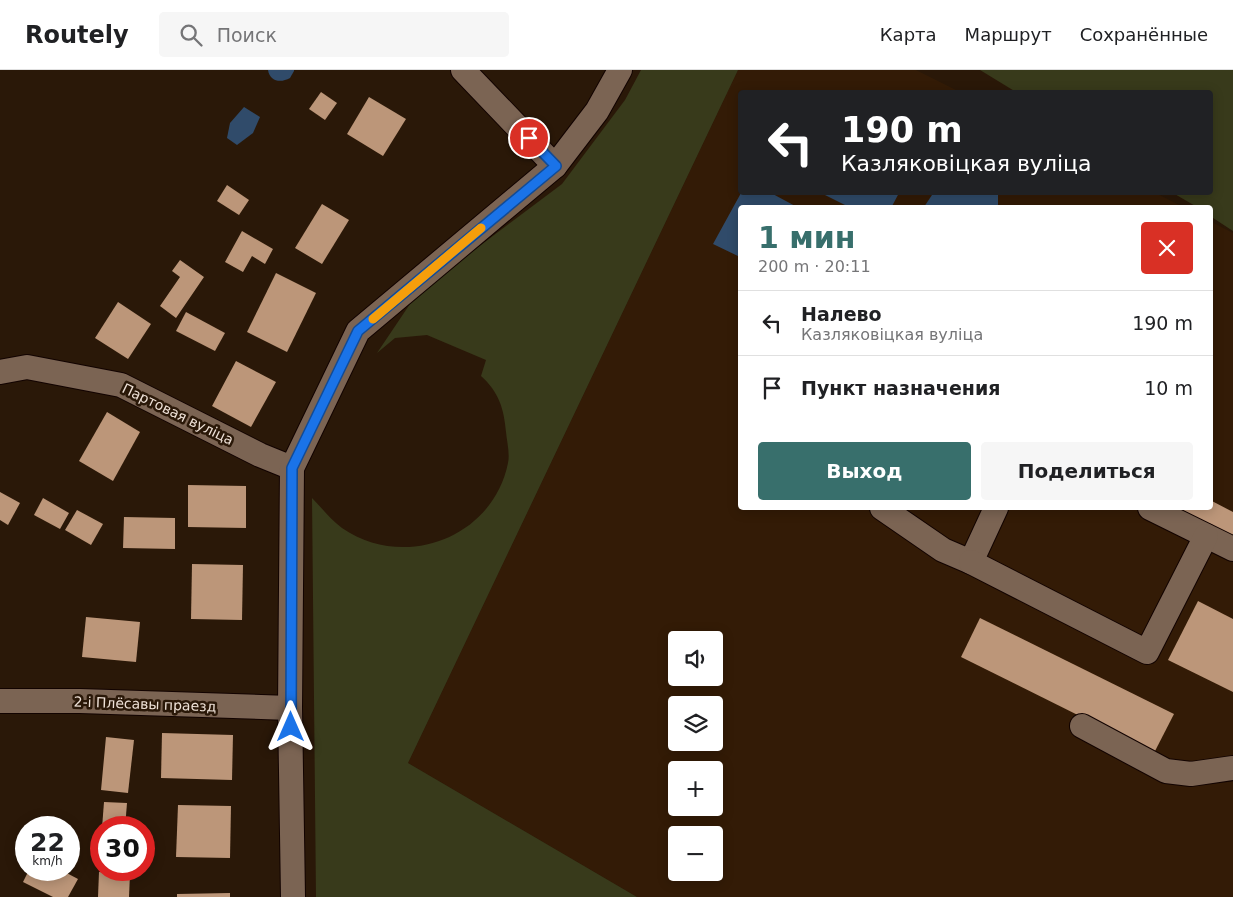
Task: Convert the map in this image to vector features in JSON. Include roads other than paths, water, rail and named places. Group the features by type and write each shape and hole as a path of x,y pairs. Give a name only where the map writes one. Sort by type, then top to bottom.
{"street":[{"path":"463,70 556,166"},
{"path":"293,897 290,708 292,468 358,331 556,166 597,111 620,70"},
{"name":"Партовая вуліца","path":"0,372 27,367 121,385 260,455 292,468"},
{"path":"885,510 943,550 971,562 1148,652 1206,536"},
{"path":"971,562 995,510"},
{"path":"1154,510 1233,549"},
{"name":"2-і Плёсавы праезд","path":"0,701 80,701 290,708"},
{"path":"1082,726 1166,771 1191,774 1233,768"}],"water":[{"path":"268,70 294,71 290,78 280,81 273,79"},
{"path":"244,107 260,117 253,133 237,145 227,138 230,123"},
{"path":"740,195 775,195 793,205 738,205 738,256 713,244"},
{"path":"825,195 898,195 893,205 845,205"},
{"path":"932,195 998,195 998,205 925,205"}]}
